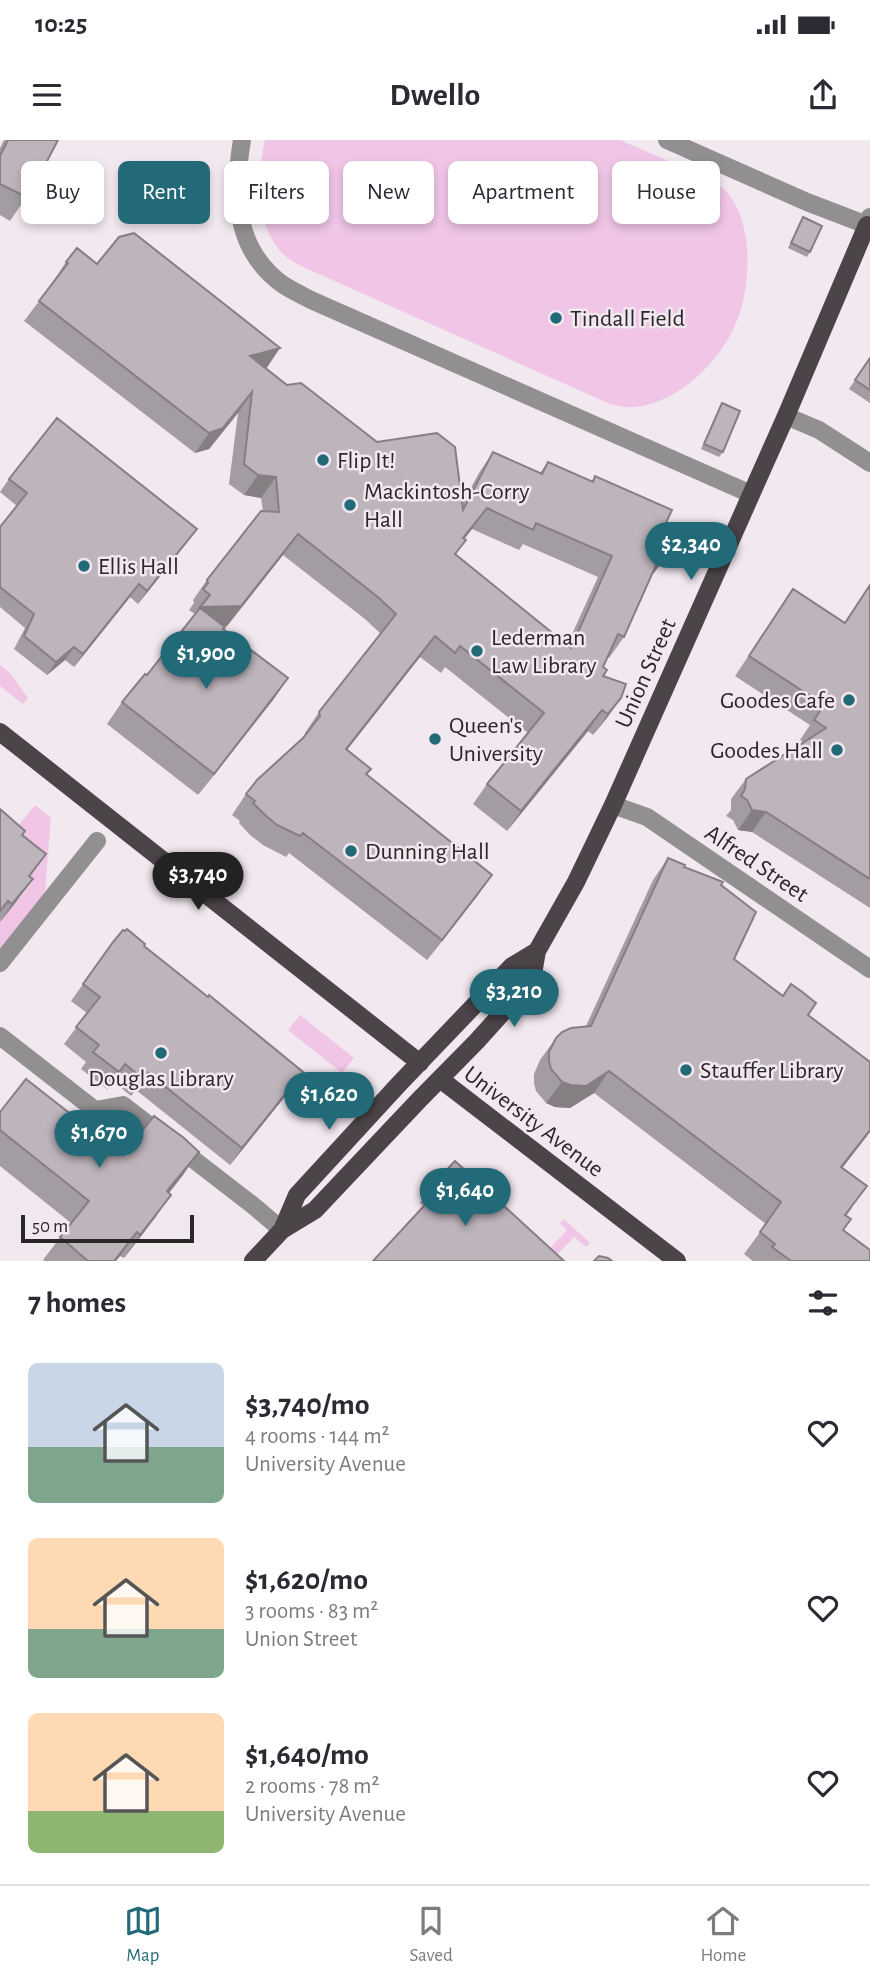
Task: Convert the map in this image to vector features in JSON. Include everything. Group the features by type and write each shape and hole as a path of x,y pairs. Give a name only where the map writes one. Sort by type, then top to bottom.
{"main road":[{"name":"Union Street","path":"253,1261 282,1230 315,1210 532,980 537,951 576,882 613,805 786,416 868,221"},
{"name":"University Avenue","path":"0,732 419,1063"},
{"name":"Union Street","path":"282,1230 297,1195 512,967 537,951"},
{"name":"University Avenue","path":"440,1079 677,1261"}],"street":[{"path":"242,140 237,169 237,203 245,237 260,263 282,284 311,300 751,494"},
{"path":"667,140 807,202 868,221"},
{"path":"786,416 819,429 870,463"},
{"name":"Alfred Street","path":"613,805 647,817 870,969"},
{"path":"0,963 97,841"},
{"path":"0,1036 95,1110 123,1105 282,1230"},
{"name":"University Avenue","path":"419,1063 440,1079"}],"shaded area":[{"name":"Tindall Field","path":"265,140 620,140 668,161 612,161 612,224 720,224 720,187 730,196 743,225 748,259 740,311 719,353 682,389 652,404 626,407 610,404 286,257 266,224 329,224 329,161 262,161"},
{"path":"0,665 10,673 28,698 23,704 0,686"},
{"path":"35,805 51,818 45,892 0,950 0,922 34,880 6,858 10,836"},
{"path":"300,1015 354,1058 342,1073 288,1030"},
{"path":"564,1219 590,1243 586,1247 574,1237 558,1254 560,1261 541,1258 567,1230 560,1223"}],"building":[{"path":"8,140 58,140 47,161 21,161 21,194 0,184 0,156"},
{"path":"803,217 822,226 810,252 791,243"},
{"path":"134,233 280,348 250,356 287,385 301,383 377,442 437,433 455,447 463,510 493,452 542,474 548,462 593,482 595,476 672,510 661,533 668,553 660,556 624,637 618,634 603,667 607,670 603,676 626,684 621,698 608,714 602,710 521,811 487,784 544,713 460,646 455,653 435,636 346,749 371,769 366,774 492,875 442,940 303,833 300,836 277,825 246,794 257,780 303,738 320,716 319,712 396,614 298,534 241,606 200,607 210,595 203,589 208,583 207,580 261,511 279,512 276,477 258,475 244,464 252,392 223,428 209,433 39,301 77,248 97,264 119,237","holes":["487,508 533,530 536,523 612,556 571,648 455,554 466,540 463,538"]},
{"path":"870,358 870,390 855,380"},
{"path":"722,403 740,411 723,452 704,444"},
{"name":"Ellis Hall","path":"57,418 197,529 147,591 139,584 83,654 74,647 56,662 24,636 34,614 0,587 0,527 27,493 9,479"},
{"name":"Goodes Hall","path":"870,585 870,879 766,812 752,810 747,800 741,796 746,779 826,728 814,720 824,705 749,656 793,589 845,623"},
{"path":"200,608 225,627 223,629 288,678 214,774 122,702"},
{"path":"0,809 25,831 22,835 46,854 29,876 33,879 12,904 8,901 0,911"},
{"name":"Stauffer Library","path":"668,858 723,882 721,885 756,912 734,959 783,996 791,984 801,991 816,1003 808,1015 870,1062 870,1130 841,1167 867,1186 845,1215 851,1219 843,1230 870,1250 870,1261 791,1261 772,1247 775,1244 760,1232 781,1202 609,1071 586,1086 562,1082 551,1069 549,1052 556,1038 571,1028 591,1026"},
{"name":"Douglas Library","path":"127,929 145,944 144,946 303,1072 242,1148 148,1073 143,1079 125,1064 119,1072 93,1052 99,1045 76,1027 100,997 83,984 113,942"},
{"path":"26,1079 123,1155 154,1116 199,1152 167,1191 171,1195 140,1235 137,1232 114,1261 88,1261 60,1237 89,1201 0,1130 0,1112"},
{"path":"455,1161 564,1261 373,1261 436,1193 430,1188"},
{"path":"599,1256 608,1258 612,1261 594,1261"}],"place":[{"name":"Tindall Field","path":"556,318"},
{"name":"Flip It!","path":"323,460"},
{"name":"Mackintosh-Corry Hall","path":"350,505"},
{"name":"Ellis Hall","path":"84,566"},
{"name":"Lederman Law Library","path":"477,651"},
{"name":"Goodes Cafe","path":"849,700"},
{"name":"Queen's University","path":"435,739"},
{"name":"Goodes Hall","path":"837,750"},
{"name":"Dunning Hall","path":"351,851"},
{"name":"Douglas Library","path":"161,1053"},
{"name":"Stauffer Library","path":"686,1070"}]}
